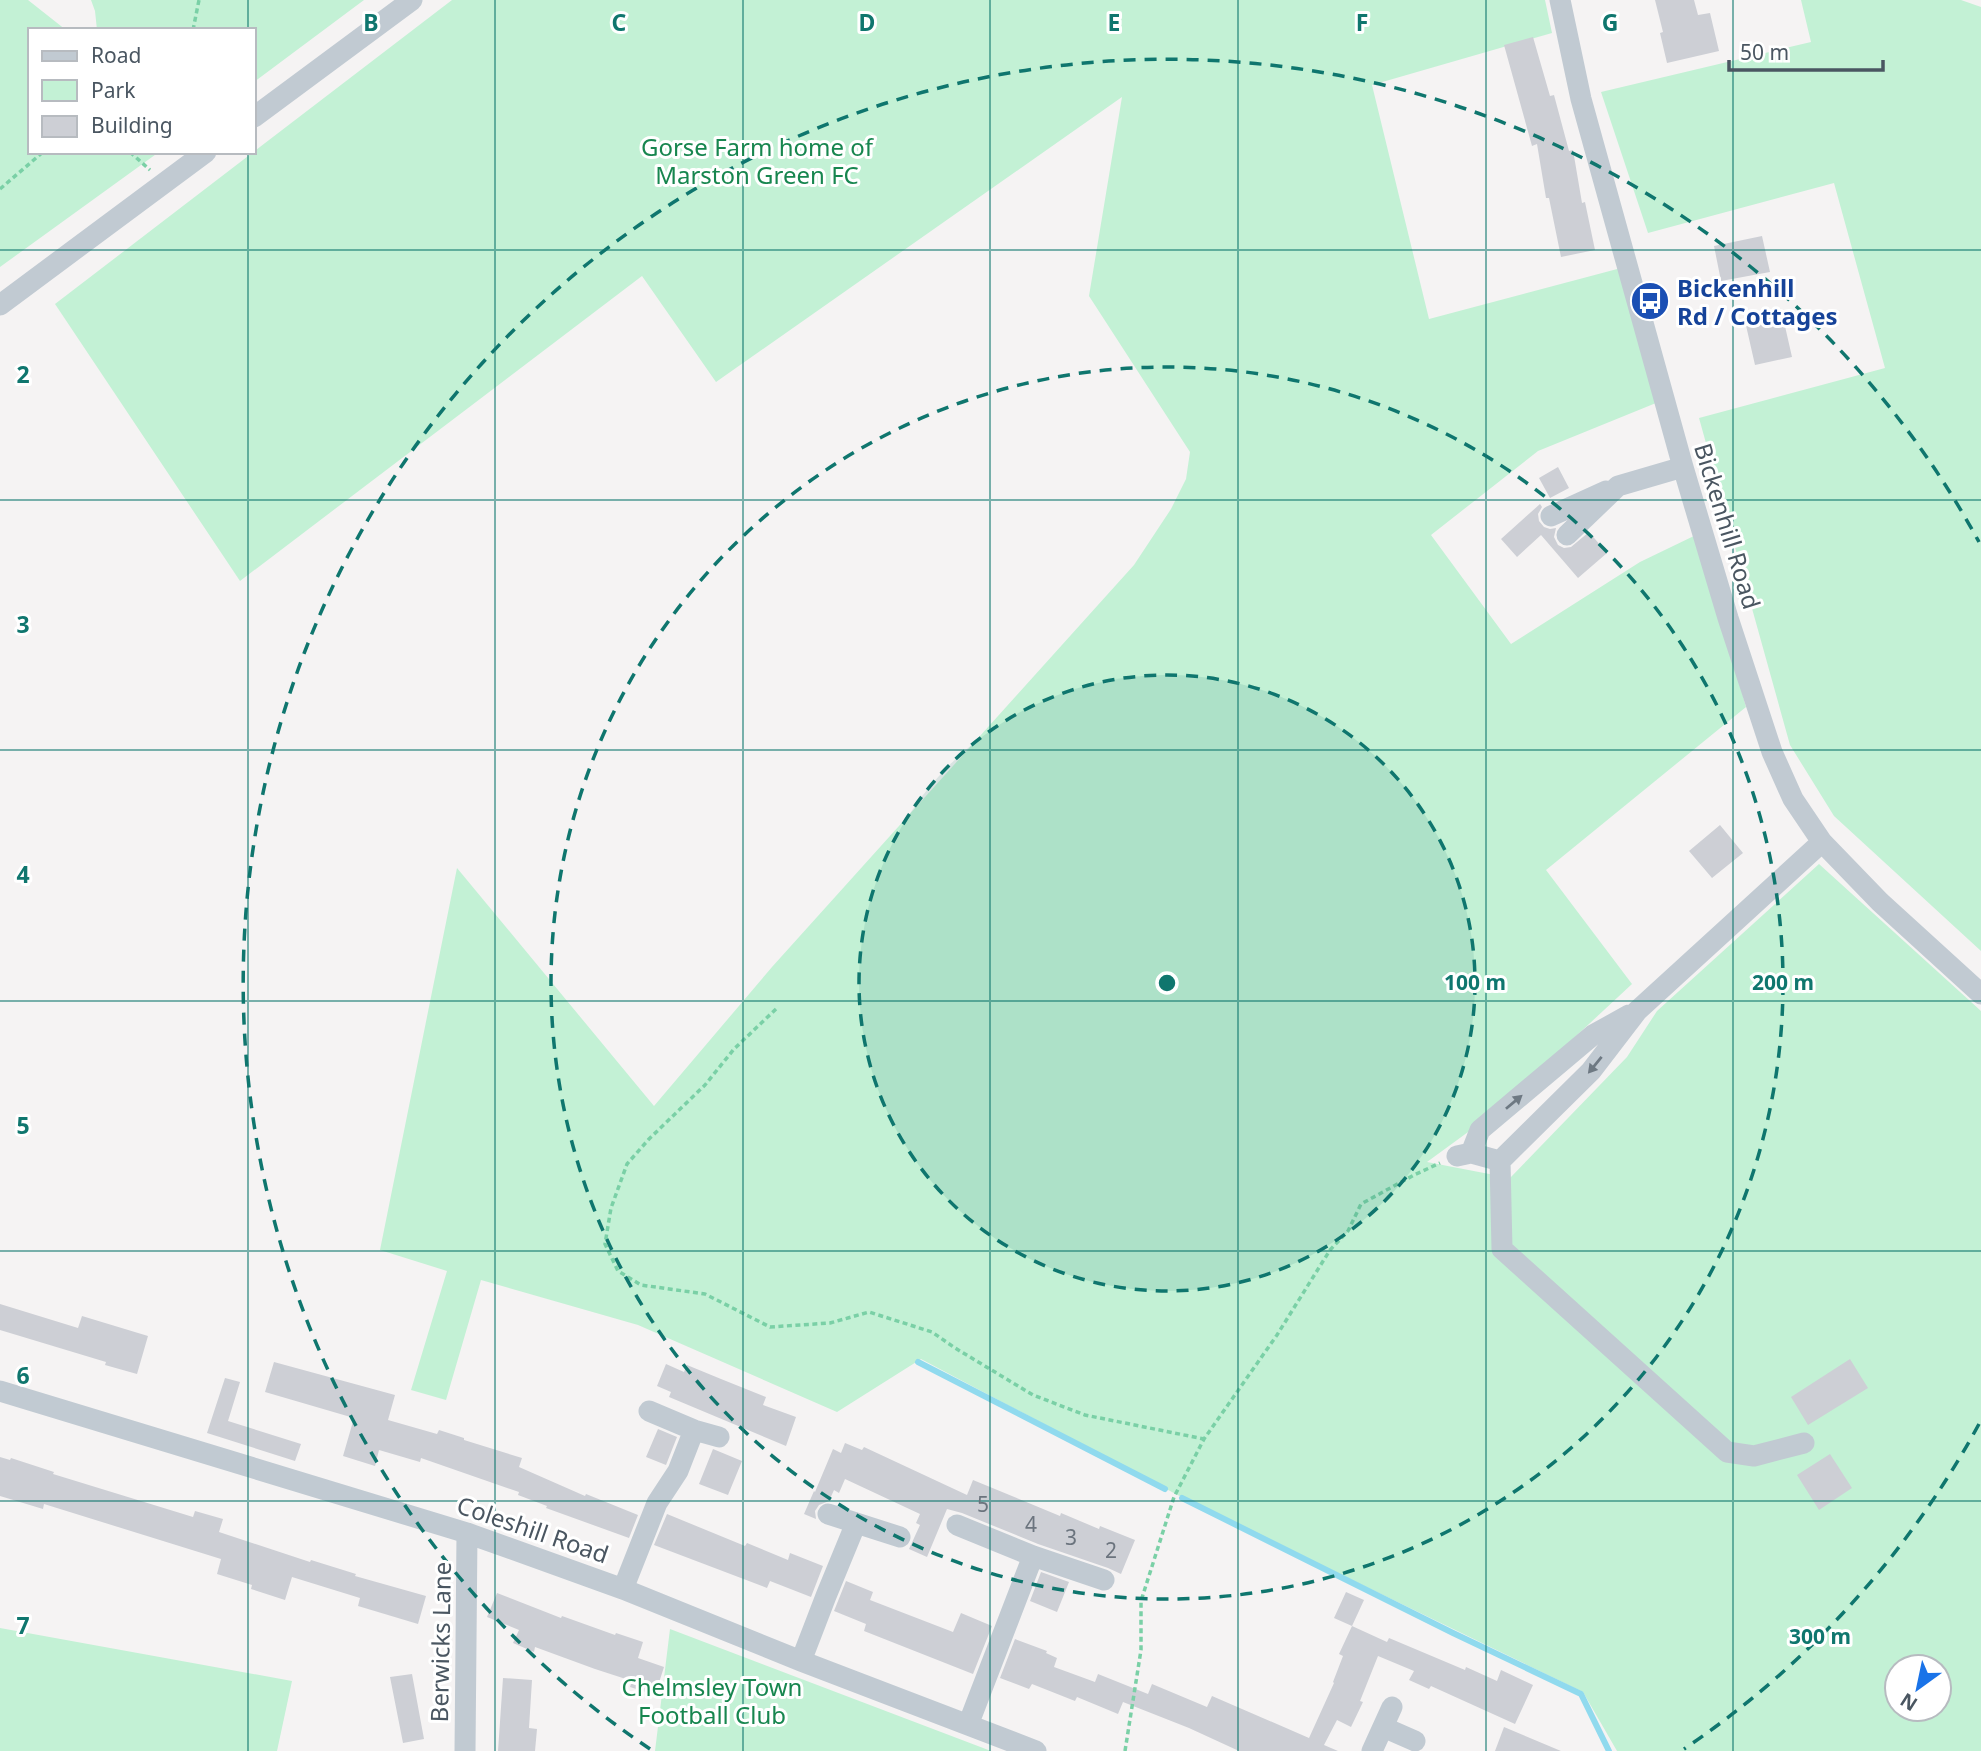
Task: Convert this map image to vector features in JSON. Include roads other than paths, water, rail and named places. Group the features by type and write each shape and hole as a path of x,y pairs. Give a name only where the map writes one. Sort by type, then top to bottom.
{"street":[{"path":"256,116 412,0"},
{"name":"Bickenhill Road","path":"1560,0 1581,99 1683,467 1772,752 1793,799 1822,842 1880,902 1981,993"},
{"path":"0,305 203,154"},
{"path":"1551,516 1618,486 1683,467"},
{"path":"1567,535 1618,486"},
{"path":"1804,1443 1754,1456 1727,1452 1502,1249 1500,1161 1591,1071 1637,1011 1822,842"},
{"path":"1500,1161 1464,1154 1480,1130 1593,1035 1637,1011"},
{"name":"Coleshill Road","path":"0,1391 467,1533 623,1589 801,1661 1037,1751"},
{"path":"649,1411 694,1430 719,1437"},
{"path":"623,1589 657,1503 678,1471 694,1430"},
{"path":"828,1514 900,1537"},
{"path":"801,1661 856,1523"},
{"path":"957,1525 1104,1580"},
{"name":"Berwicks Lane","path":"465,1751 467,1533"},
{"path":"968,1725 1034,1556"},
{"path":"1371,1751 1392,1707"},
{"path":"1383,1727 1416,1741"}],"waterway":[{"path":"918,1362 1165,1489"},
{"path":"1182,1498 1581,1694 1609,1751"}],"place":[{"name":"Bickenhill Rd / Cottages","path":"1650,301"}],"park label":[{"name":"Gorse Farm home of Marston Green FC","path":"757,160"},
{"name":"Chelmsley Town Football Club","path":"712,1700"}]}
